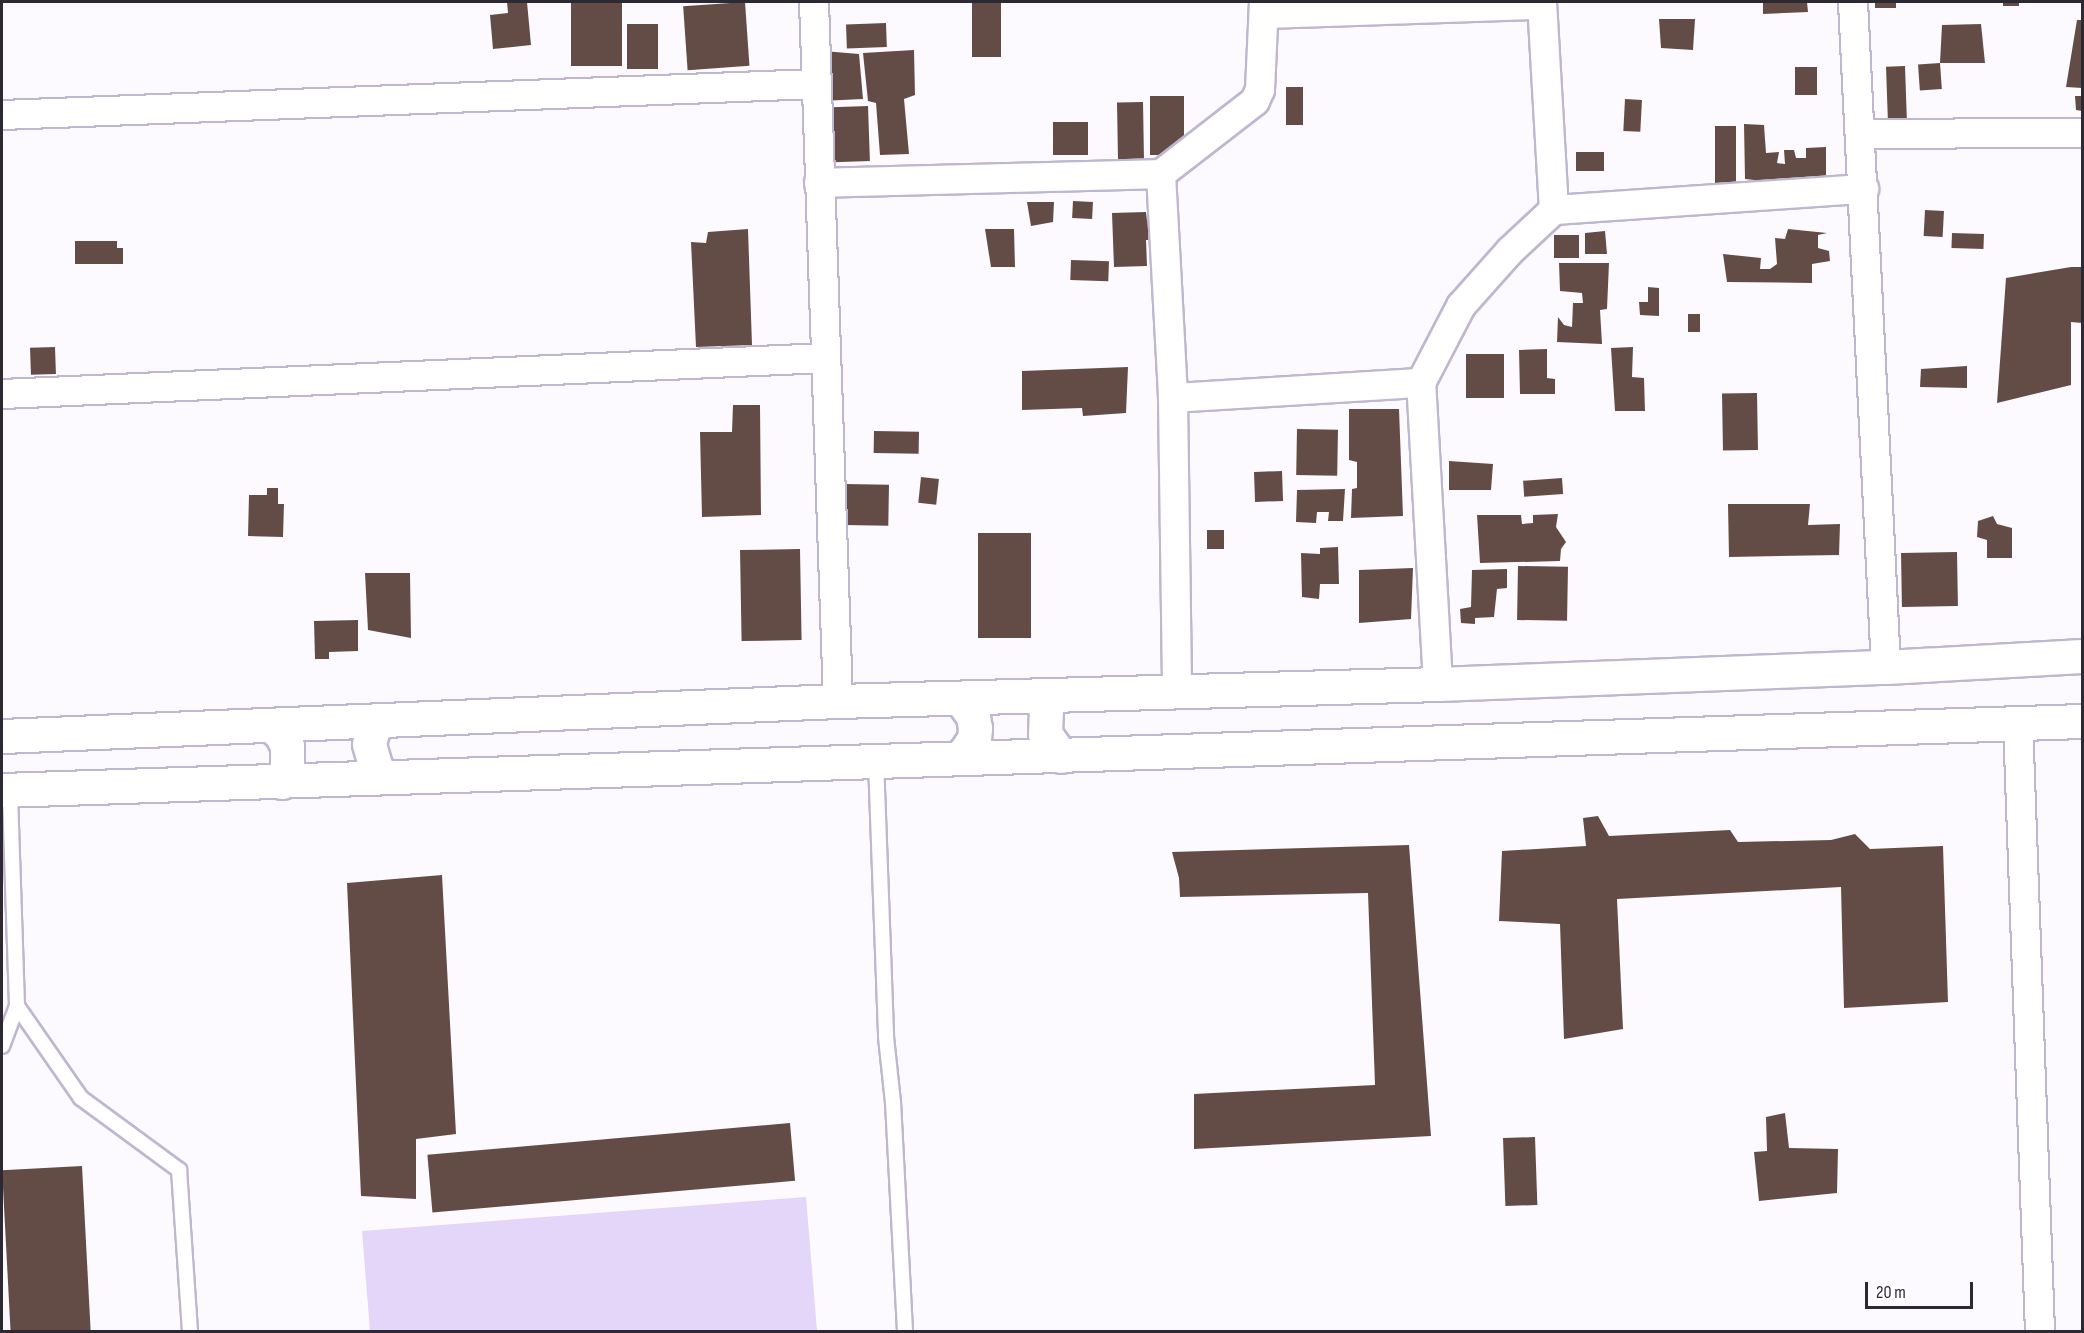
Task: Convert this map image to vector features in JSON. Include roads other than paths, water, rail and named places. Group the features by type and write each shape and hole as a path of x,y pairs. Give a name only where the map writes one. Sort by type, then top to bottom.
{"street":[{"path":"814,2 838,701"},
{"path":"1853,2 1886,667"},
{"path":"819,183 1161,174 1254,101 1260,90 1265,8 1542,3 1554,210"},
{"path":"2,116 816,84"},
{"path":"1861,134 2082,133"},
{"path":"1161,174 1173,398 1177,692"},
{"path":"1438,684 1421,383 1461,306 1510,251 1554,210 1864,189"},
{"path":"2,394 825,358"},
{"path":"1173,398 1421,383"},
{"path":"2,735 378,722 838,701 1438,684 1886,667 2082,656"},
{"path":"1053,695 1046,707 1045,734 1061,756"},
{"path":"960,698 973,716 975,728 974,739 961,758"},
{"path":"6,790 2082,721"},
{"path":"378,722 369,744 376,768 384,777"},
{"path":"2018,723 2040,1332"},
{"path":"272,726 281,734 288,752 287,770 282,782"}],"lane":[{"path":"876,761 886,1037 893,1102 905,1332"},
{"path":"2,1046 17,1006 6,790"},
{"path":"17,1006 81,1098 179,1170 190,1332"}]}
